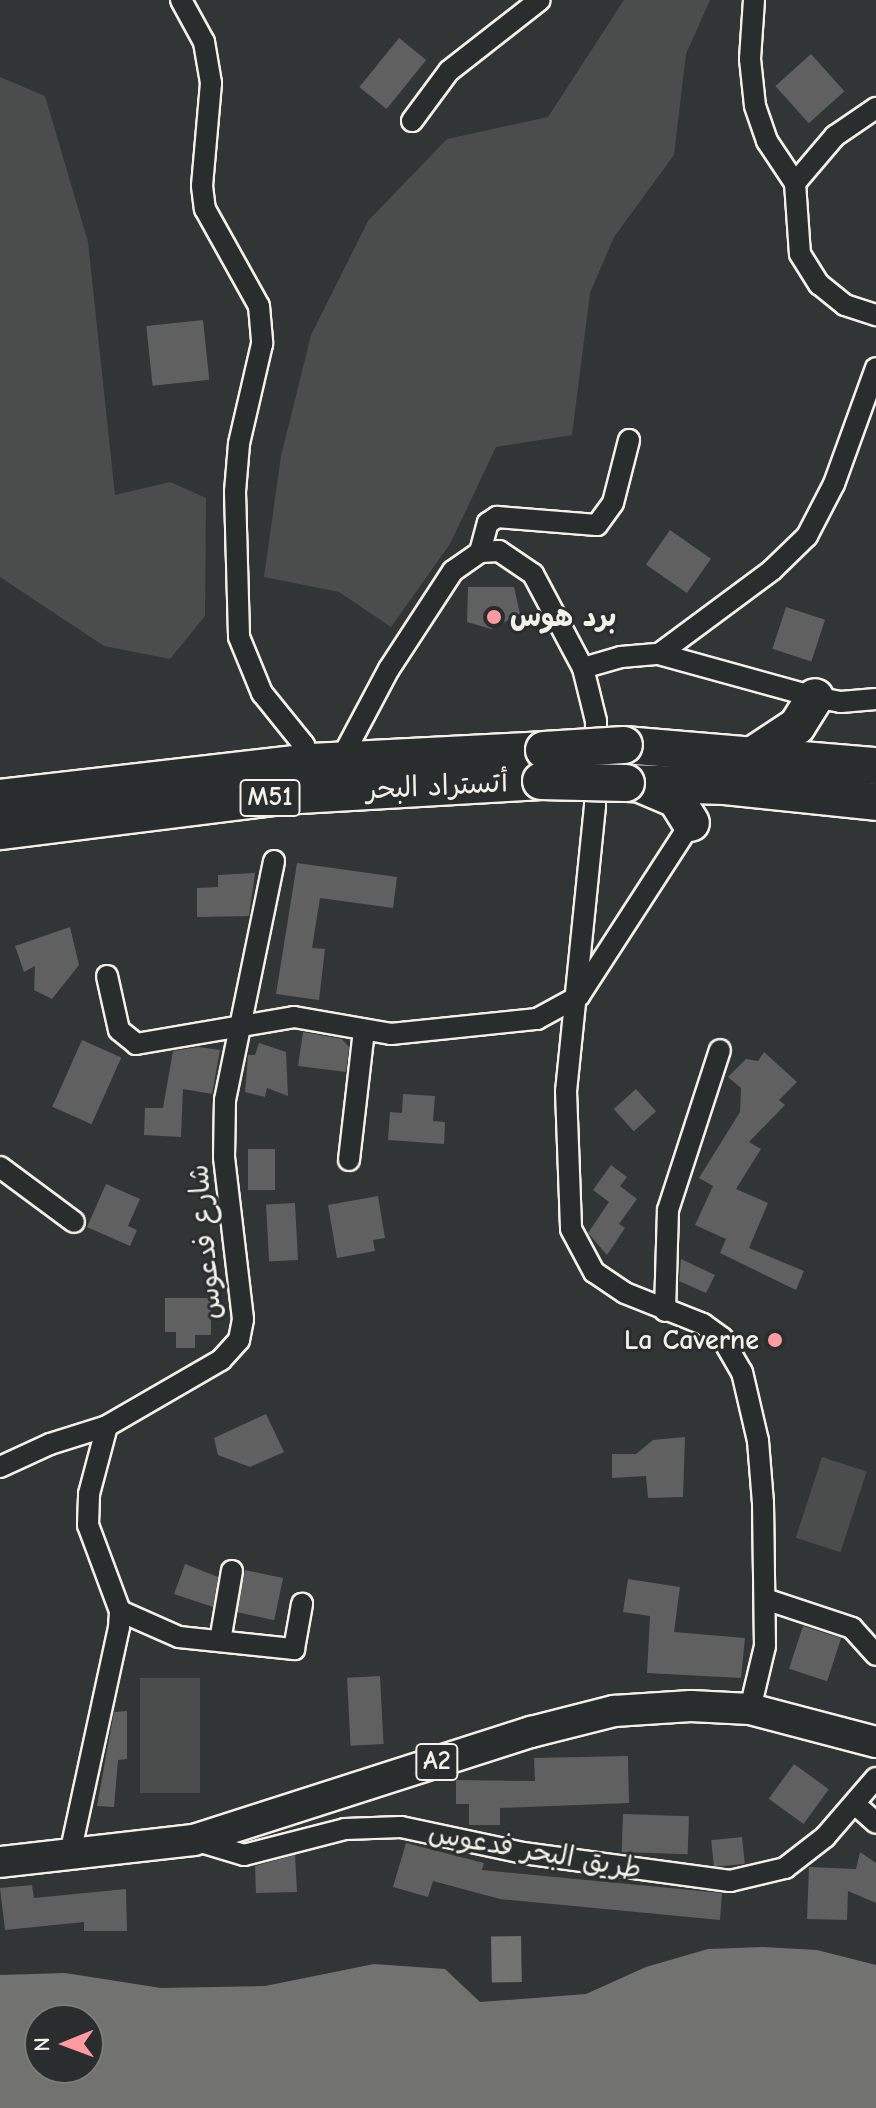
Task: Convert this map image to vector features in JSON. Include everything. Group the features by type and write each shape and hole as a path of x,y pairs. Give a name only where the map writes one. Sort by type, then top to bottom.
{"highway":[{"path":"756,753 797,726 815,697"},
{"path":"815,697 829,744 862,764"},
{"name":"أتستراد البحر","path":"0,831 542,765 624,745 756,753 862,764"},
{"name":"أتستراد البحر","path":"0,798 325,761 542,765 633,783 725,786 876,802"},
{"path":"633,783 676,799 691,823 725,786"}],"main road":[{"name":"طريق البحر فدعوس","path":"0,1862 194,1840 531,1732 614,1711 691,1706 750,1709 876,1742"}],"street":[{"path":"181,0 204,42 211,83 202,186 205,209 259,306 262,344 239,444 235,492 239,637 262,693 304,745 325,761 439,589 465,560 480,552 516,558 533,574 583,668 596,721 595,806 579,996 566,1091 571,1229 594,1272 665,1311 703,1324 722,1338 742,1372 758,1441 765,1599 765,1646 750,1709"},
{"path":"412,121 449,71 540,0"},
{"path":"754,0 750,59 755,106 767,141 795,183 800,254 819,284 845,305 876,315"},
{"path":"795,183 835,136 876,108"},
{"path":"659,654 772,570 807,536 834,484 876,368"},
{"path":"480,552 488,523 497,517 597,525 613,503 629,440"},
{"path":"583,668 621,657 659,654 815,697 841,702 876,699"},
{"path":"107,976 119,1030 136,1044 294,1017 391,1034 508,1026 537,1019 579,996 691,823"},
{"name":"شارع فدعوس","path":"0,1467 50,1444 107,1426 221,1360 239,1340 243,1319 224,1129 274,861"},
{"path":"349,1160 364,1030"},
{"path":"665,1311 668,1210 720,1050"},
{"path":"0,1167 74,1222"},
{"path":"70,1854 120,1611 88,1525 89,1494 107,1426"},
{"path":"220,1641 232,1571"},
{"path":"765,1599 852,1628 876,1655"},
{"path":"120,1611 163,1633 294,1649 302,1604"},
{"name":"طريق البحر فدعوس","path":"194,1840 244,1855 345,1829 401,1827 523,1853 730,1881 785,1868 825,1837 876,1778"},
{"path":"855,1804 876,1823"}],"shaded area":[{"path":"624,0 710,0 686,54 674,155 614,237 590,293 572,435 496,447 450,544 391,627 339,592 264,577 281,456 311,335 368,221 447,139 548,117"},
{"path":"0,77 45,96 88,242 115,495 170,482 206,498 205,616 170,659 104,646 0,577"},
{"path":"822,1457 867,1472 840,1552 796,1538"},
{"path":"140,1678 200,1678 200,1793 140,1793"},
{"path":"521,1936 522,1982 492,1983 491,1937"},
{"path":"763,1947 817,1950 876,1965 876,2108 0,2108 0,1975 65,1973 161,1988 265,1986 374,1964 445,1969 480,2002 586,1994 646,1967 708,1949"}],"building":[{"path":"399,38 426,60 387,109 359,87"},
{"path":"811,54 844,91 809,123 775,86"},
{"path":"203,320 209,380 153,386 146,326"},
{"path":"670,530 711,559 687,593 646,564"},
{"path":"468,587 514,587 520,614 491,629 467,622"},
{"path":"786,607 825,620 811,662 772,649"},
{"path":"297,863 397,877 393,908 320,898 312,948 325,949 319,1000 276,994"},
{"path":"255,873 249,916 197,917 197,888 218,887 218,875"},
{"path":"70,927 79,965 52,999 34,990 35,966 24,972 15,946"},
{"path":"303,1032 342,1039 349,1047 346,1072 298,1066"},
{"path":"82,1040 121,1057 92,1124 52,1107"},
{"path":"259,1043 286,1052 288,1096 267,1088 265,1097 245,1092 248,1055 255,1055"},
{"path":"198,1047 220,1050 212,1094 183,1089 181,1137 144,1135 145,1108 163,1108 173,1051"},
{"path":"764,1052 797,1082 779,1100 785,1105 749,1142 761,1149 736,1189 768,1203 749,1248 804,1271 796,1290 720,1253 726,1239 695,1225 713,1186 699,1178 740,1112 741,1088 728,1077 746,1059 758,1061"},
{"path":"636,1089 656,1111 634,1131 614,1109"},
{"path":"403,1094 435,1096 433,1121 445,1122 444,1144 388,1140 390,1112 402,1113"},
{"path":"248,1149 275,1149 275,1190 248,1190"},
{"path":"611,1165 627,1177 620,1186 637,1199 619,1224 625,1228 607,1255 588,1233 609,1202 593,1190"},
{"path":"106,1184 140,1199 128,1226 137,1230 130,1246 87,1227"},
{"path":"378,1196 385,1238 373,1240 375,1251 337,1258 328,1205"},
{"path":"295,1203 298,1260 269,1261 266,1205"},
{"path":"681,1259 715,1275 706,1293 679,1281"},
{"path":"165,1298 211,1298 211,1335 195,1335 195,1348 176,1348 176,1332 165,1332"},
{"path":"266,1414 284,1452 250,1467 218,1455 214,1438"},
{"path":"685,1437 683,1497 648,1498 646,1476 612,1478 612,1454 636,1454 653,1440"},
{"path":"185,1564 218,1577 213,1607 174,1594"},
{"path":"245,1570 283,1578 274,1620 236,1612"},
{"path":"628,1579 680,1587 674,1632 745,1638 741,1678 647,1673 650,1616 623,1612"},
{"path":"803,1626 841,1638 827,1681 789,1669"},
{"path":"380,1676 384,1744 351,1746 347,1678"},
{"path":"127,1711 127,1759 118,1760 114,1807 97,1806 114,1712"},
{"path":"628,1756 629,1803 500,1808 500,1825 469,1825 469,1804 456,1804 456,1780 535,1781 534,1758"},
{"path":"794,1764 829,1789 804,1824 769,1799"},
{"path":"623,1814 689,1816 688,1854 622,1852"},
{"path":"742,1837 745,1864 714,1867 711,1840"},
{"path":"406,1843 484,1863 482,1870 722,1893 720,1920 500,1899 433,1881 428,1897 393,1887"},
{"path":"860,1852 876,1863 876,1903 848,1891 847,1920 807,1919 809,1867 856,1869"},
{"path":"295,1855 297,1892 256,1893 255,1866"},
{"path":"32,1885 34,1898 126,1889 127,1931 84,1931 84,1922 5,1930 0,1888"}],"place":[{"name":"برد هوس","path":"494,617"},
{"name":"La Caverne","path":"775,1340"}]}
